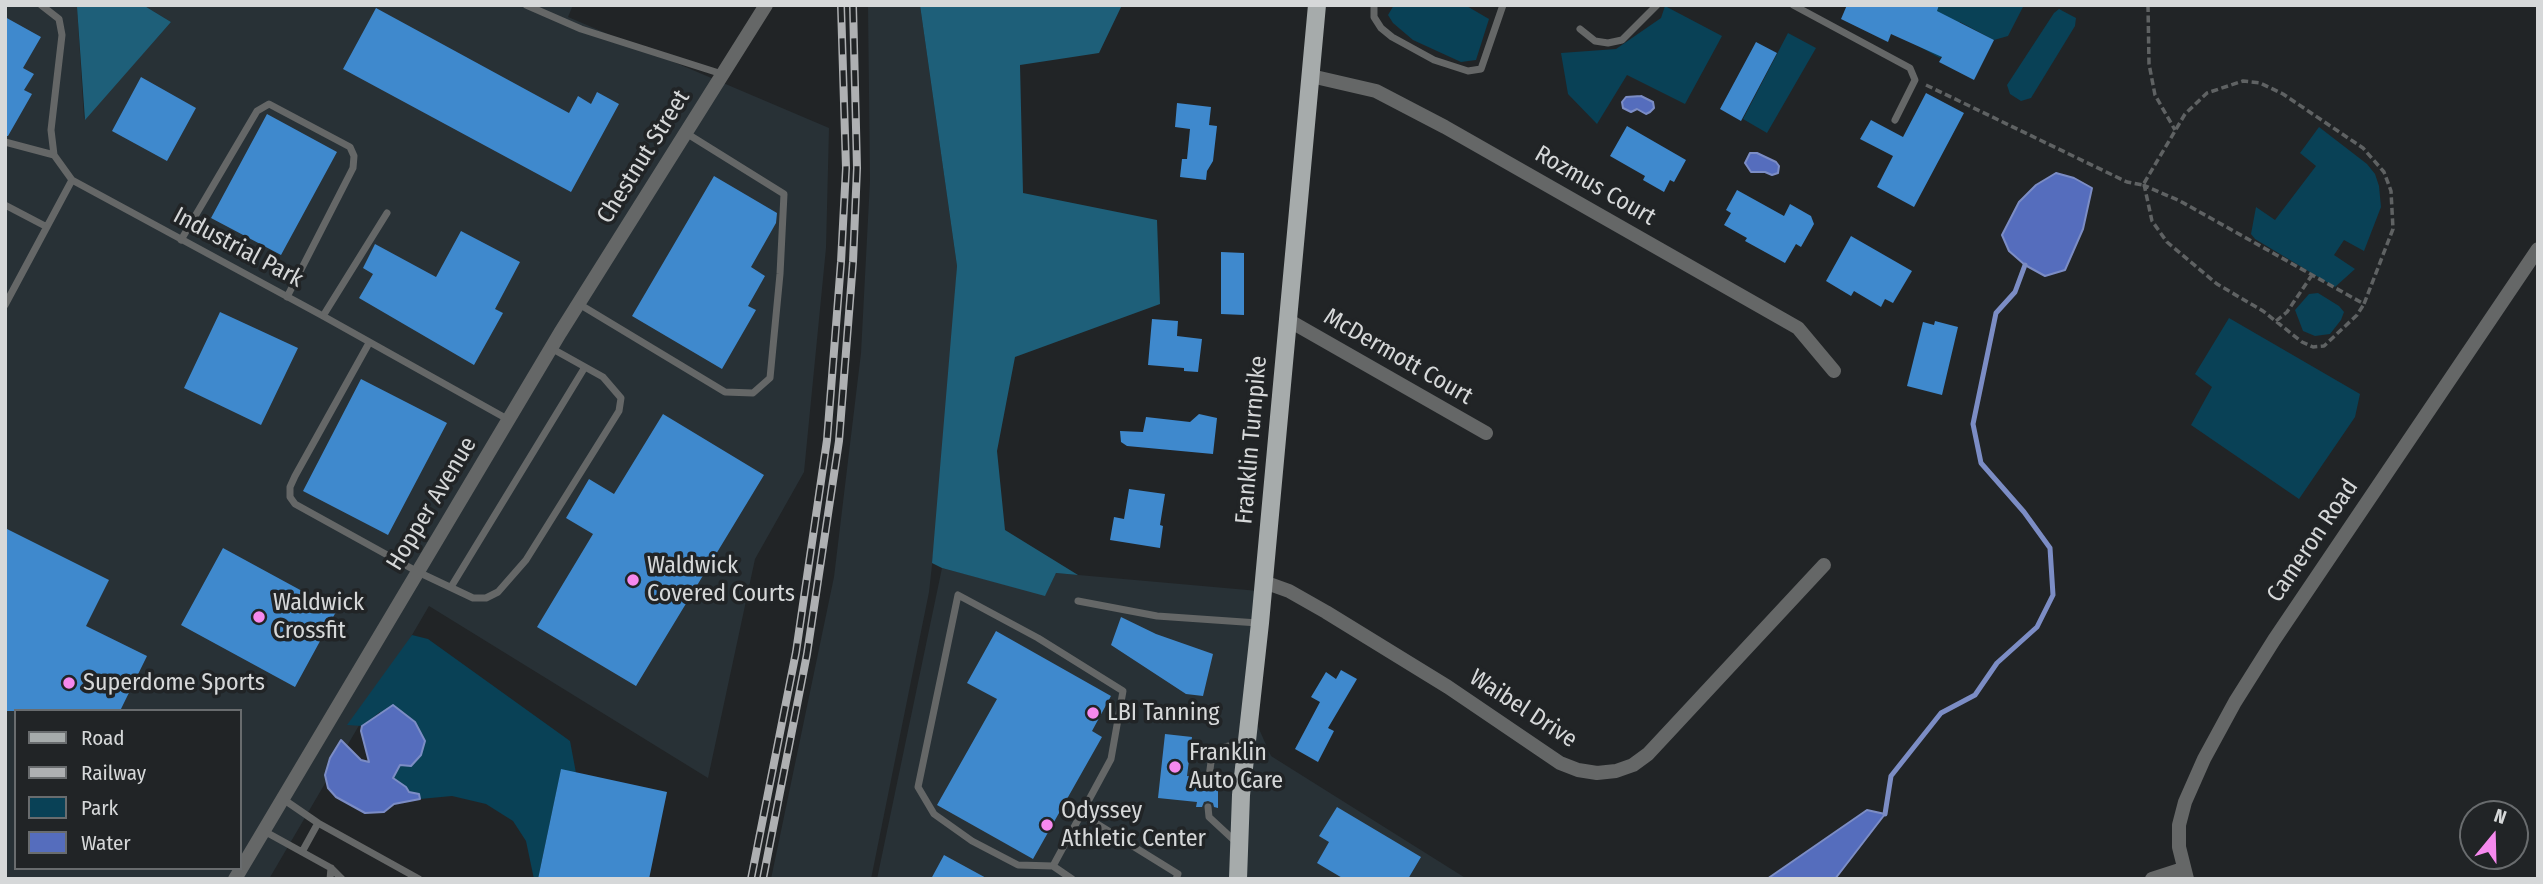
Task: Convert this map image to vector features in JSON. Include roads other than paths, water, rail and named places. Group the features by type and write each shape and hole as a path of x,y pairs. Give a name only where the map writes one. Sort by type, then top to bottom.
{"main road":[{"name":"Franklin Turnpike","path":"1238,879 1245,748 1260,623 1318,5"}],"street":[{"name":"Chestnut Street","path":"560,333 766,5"},
{"name":"Rozmus Court","path":"1311,76 1376,91 1457,134 1798,328 1835,371"},
{"name":"Cameron Road","path":"2185,874 2179,847 2179,825 2185,802 2204,759 2235,702 2538,249"},
{"name":"McDermott Court","path":"1288,320 1486,433"},
{"name":"Hopper Avenue","path":"242,867 560,333"},
{"name":"Waibel Drive","path":"1264,582 1289,591 1326,612 1448,687 1560,763 1597,773 1616,771 1633,765 1648,754 1824,565"},
{"path":"2152,879 2185,874"}],"lane":[{"path":"5,305 72,180 54,155 51,130 62,35 60,19 41,5"},
{"path":"526,5 581,29 722,74"},
{"path":"1374,5 1374,17 1381,28 1392,37 1434,60 1468,71 1481,69 1503,5"},
{"path":"1580,29 1595,41 1608,43 1622,40 1657,5"},
{"path":"1793,5 1910,68 1915,80 1895,120"},
{"path":"181,240 257,111 269,104 350,147 354,156 354,168 287,297"},
{"path":"578,304 725,393 752,393 770,378 784,194 686,133"},
{"path":"5,142 54,155"},
{"name":"Industrial Park","path":"72,180 323,316 509,421"},
{"path":"5,205 47,228"},
{"path":"323,316 387,213"},
{"path":"369,343 295,475 290,487 290,497 295,504 418,572 473,598 486,598 498,592 526,560 619,411 621,398 603,377 551,348"},
{"path":"450,587 585,367"},
{"path":"1053,866 1111,759 1123,691 1038,638 958,595 918,787 934,814 971,841 1018,864 1053,866 1072,879"},
{"path":"1078,601 1157,616 1260,623"},
{"path":"1209,777 1211,762 1222,748 1245,748"},
{"path":"282,799 318,823 419,879"},
{"path":"1208,807 1209,817 1239,845"},
{"path":"1082,814 1178,874 1176,879"},
{"path":"302,852 318,823"},
{"path":"263,831 331,868 342,879"},
{"path":"330,879 331,868"}],"water":[{"path":"1641,96 1653,102 1654,108 1650,112 1646,114 1637,109 1631,112 1623,108 1622,102 1626,97"},
{"path":"1750,153 1757,153 1776,162 1779,166 1778,173 1772,175 1751,172 1745,163"},
{"path":"2056,173 2074,178 2092,188 2083,229 2065,270 2045,276 2025,265 2009,251 2002,235 2019,202 2036,185"},
{"path":"393,705 415,722 425,741 421,755 411,766 400,765 393,778 409,792 419,794 420,799 394,804 384,812 365,813 336,797 328,788 325,775 330,758 341,740 361,760 369,762 362,726"},
{"path":"1867,810 1885,814 1835,879 1767,879"}],"waterway":[{"path":"1885,814 1891,776 1941,713 1975,695 1997,663 2037,627 2053,595 2050,548 2024,512 1981,463 1973,424 1996,313 2015,292 2025,265"}],"railway":[{"path":"751,879 796,652 827,440 846,168 841,5"},
{"path":"763,879 807,654 839,441 853,262 857,168 853,5"}],"place":[{"name":"Waldwick Covered Courts","path":"633,580"},
{"name":"Waldwick Crossfit","path":"259,617"},
{"name":"Superdome Sports","path":"69,683"},
{"name":"LBI Tanning","path":"1093,713"},
{"name":"Franklin Auto Care","path":"1175,767"},
{"name":"Odyssey Athletic Center","path":"1047,825"}]}
